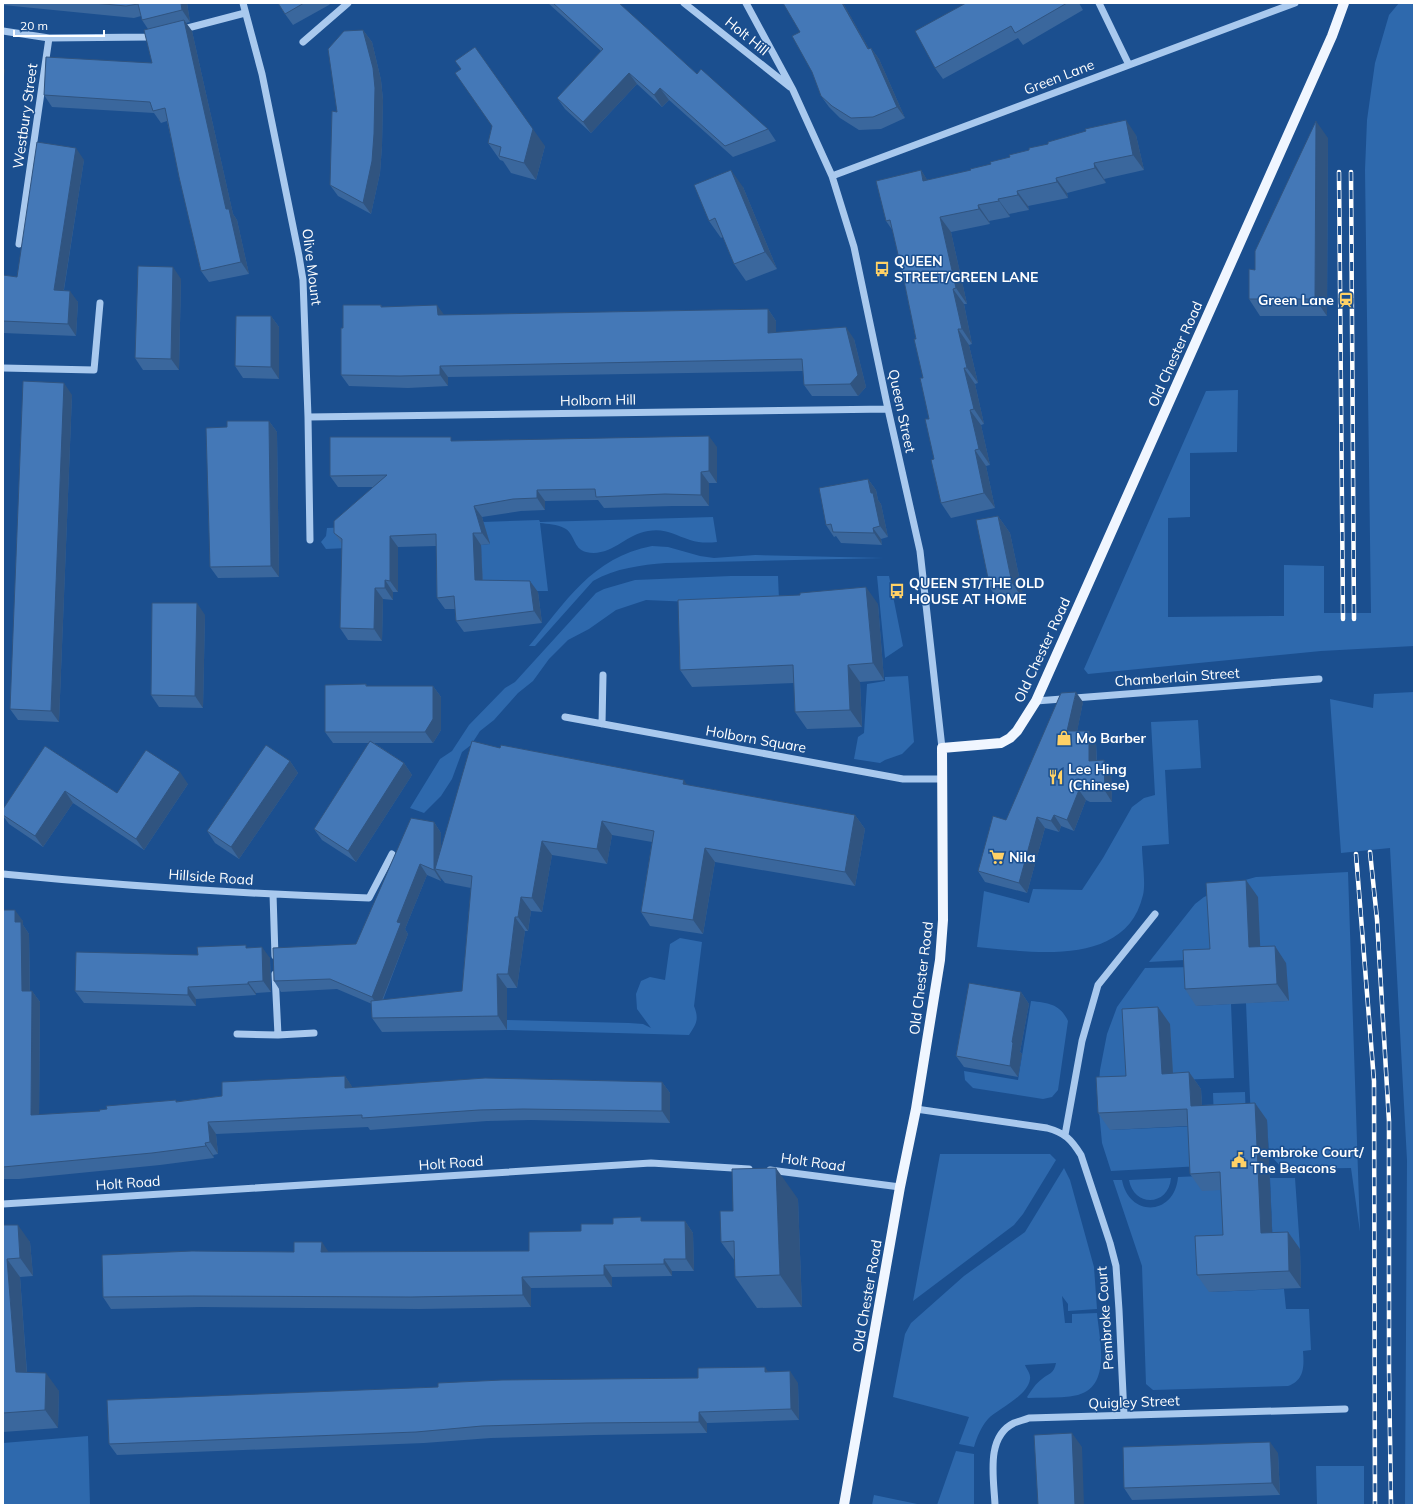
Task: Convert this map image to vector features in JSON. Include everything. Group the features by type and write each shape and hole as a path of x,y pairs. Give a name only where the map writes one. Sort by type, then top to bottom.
{"main road":[{"name":"Old Chester Road","path":"844,1505 900,1187 916,1109 940,960 943,920 942,748 1001,743 1010,738 1017,731 1036,701 1332,36 1344,3"}],"street":[{"name":"Olive Mount","path":"243,3 262,74 300,256 304,293 310,540"},
{"path":"303,42 348,3"},
{"name":"Holt Hill","path":"684,3 793,90"},
{"name":"Queen Street","path":"746,3 793,90 832,176 854,247 920,551 942,748"},
{"path":"1099,3 1129,65"},
{"name":"Green Lane","path":"832,176 1295,3"},
{"path":"3,31 49,38 149,37 245,13"},
{"name":"Westbury Street","path":"19,244 49,38"},
{"path":"3,368 94,370 100,303"},
{"name":"Holborn Hill","path":"308,417 888,409"},
{"path":"602,724 603,675"},
{"name":"Chamberlain Street","path":"1036,701 1320,678"},
{"name":"Holborn Square","path":"565,717 903,780 942,779"},
{"name":"Hillside Road","path":"3,874 51,879 273,894 369,898 392,854"},
{"path":"273,894 278,1035"},
{"path":"1065,1135 1082,1041 1098,985 1155,914"},
{"path":"237,1034 278,1035 314,1033"},
{"name":"Pembroke Court","path":"916,1109 1047,1128 1065,1135 1073,1143 1081,1155 1116,1266 1124,1415"},
{"name":"Holt Road","path":"3,1204 651,1164 761,1170 900,1187"},
{"name":"Quigley Street","path":"995,1505 994,1455 996,1444 1003,1432 1014,1423 1029,1418 1345,1409"}],"shaded area":[{"path":"1399,3 1414,3 1414,646 1321,651 1088,674 1084,669 1206,391 1238,390 1237,452 1190,453 1190,517 1168,518 1168,617 1284,616 1284,565 1324,566 1324,613 1371,613 1365,170 1367,120 1375,63 1389,15"},
{"path":"713,517 717,542 697,542 670,532 654,530 632,536 610,549 595,553 586,552 579,548 568,530 555,525 540,523 548,591 483,591 481,545 490,544 483,522 539,520 540,522"},
{"path":"374,526 347,548 326,549 321,542 326,536 327,528"},
{"path":"652,546 668,547 700,556 714,558 755,555 884,558 666,563 638,566 620,570 593,581 535,646 529,646 568,598 596,571 613,560 631,552"},
{"path":"731,576 778,576 779,600 692,602 646,600 616,610 589,629 568,640 549,659 533,681 518,693 494,720 480,731 471,745 462,752 452,779 441,796 424,813 410,808 440,759 452,751 469,725 505,688 515,682 596,593 604,589 635,580"},
{"path":"877,576 889,576 903,646 885,658"},
{"path":"908,676 914,742 902,754 880,763 854,759 858,737 864,733 867,684 885,681 885,677"},
{"path":"1414,692 1414,1505 1405,1505 1407,1160 1390,848 1341,853 1330,699 1373,708 1374,694"},
{"path":"1198,720 1201,768 1165,770 1169,844 1142,846 1144,878 1143,895 1133,918 1118,935 1098,945 1075,950 1050,952 977,947 984,891 1029,903 1033,889 1082,890 1103,858 1132,807 1144,798 1155,795 1151,722"},
{"path":"1348,872 1360,1232 1351,1168 1283,1169 1269,1154 1267,1121 1251,1121 1246,1003 1288,1001 1286,963 1221,958 1149,962 1195,904 1204,897 1238,882 1256,877"},
{"path":"680,938 702,942 694,1006 697,1018 689,1035 507,1030 507,1020 629,1023 643,1024 651,1028 637,1009 636,994 641,981 650,977 665,980 670,944"},
{"path":"1194,967 1197,1006 1231,1004 1234,1078 1173,1080 1138,1093 1110,1130 1199,1126 1201,1166 1111,1171 1102,1143 1098,1094 1100,1070 1107,1034 1117,1007 1145,968"},
{"path":"1031,1001 1053,1005 1065,1015 1068,1021 1058,1090 1052,1097 1043,1099 973,1088 965,1080 964,1071 1018,1080"},
{"path":"1245,1092 1246,1121 1214,1122 1213,1093"},
{"path":"940,1154 1050,1154 1056,1160 1023,1214 1014,1225 913,1301"},
{"path":"1064,1168 1070,1180 1094,1267 1097,1309 1068,1311 1068,1304 1062,1296 1065,1323 1072,1323 1072,1314 1097,1313 1101,1360 1096,1382 1089,1390 1078,1395 1028,1398 1027,1397 1034,1387 1053,1371 1056,1363 1025,1365 1030,1379 1024,1391 988,1419 983,1425 974,1447 959,1444 969,1417 893,1397 905,1334 911,1323 964,1276 1025,1232"},
{"path":"1201,1176 1232,1189 1234,1252 1209,1292 1284,1289 1286,1309 1309,1309 1311,1350 1303,1351 1302,1372 1298,1380 1288,1386 1153,1390 1146,1384 1142,1266 1113,1180 1122,1180 1126,1192 1133,1201 1142,1206 1152,1207 1161,1205 1169,1199 1175,1190 1178,1177"},
{"path":"1171,1178 1169,1187 1164,1194 1151,1200 1144,1199 1137,1195 1132,1189 1129,1180"},
{"path":"1270,1178 1295,1178 1300,1249 1273,1250"},
{"path":"88,1436 90,1505 3,1505 3,1443"},
{"path":"956,1451 974,1454 974,1505 937,1505"},
{"path":"1316,1466 1364,1466 1364,1505 1317,1505"},
{"path":"874,1495 922,1505 872,1505"}],"building":[{"path":"93,3 181,3 182,10 142,20 138,4 126,6"},
{"path":"278,3 304,3 285,14"},
{"path":"553,3 619,3 697,74 701,69 768,129 725,146 660,88 654,95 629,73 583,122 557,98 603,49"},
{"path":"783,3 842,3 868,49 871,48 897,107 873,117 851,118 832,106 821,96 812,72 792,36 800,32"},
{"path":"966,3 1067,3 1015,33 1011,26 935,68 915,31"},
{"path":"184,20 226,209 229,209 241,262 201,271 179,177 165,108 153,111 150,102 44,95 46,57 152,63 144,30"},
{"path":"363,30 373,68 375,88 372,161 363,203 330,185 332,111 337,112 328,49 344,31"},
{"path":"475,47 533,129 524,163 499,156 501,147 488,143 492,126 455,73 461,69 455,61"},
{"path":"1126,120 1133,155 1094,163 1095,168 1056,178 1057,182 1017,191 1018,195 998,199 999,201 978,205 979,209 940,217 956,288 953,289 962,329 958,329 967,368 964,368 974,409 970,410 979,449 975,450 984,493 941,503 931,460 934,459 925,419 929,419 920,378 923,378 914,339 916,339 890,220 886,221 876,181 921,170 923,181 971,170 970,169 991,164 990,162 1010,157 1009,155 1029,150 1029,148 1048,144 1048,142 1086,131 1085,129"},
{"path":"1316,121 1315,299 1249,299 1249,269 1255,270 1255,251"},
{"path":"37,142 76,148 54,290 70,291 68,324 3,321 3,275 17,277"},
{"path":"731,170 765,252 734,264 715,218 709,221 694,185"},
{"path":"138,266 173,267 171,359 135,358"},
{"path":"343,305 381,305 381,307 437,305 438,315 768,309 768,333 846,327 858,375 850,384 804,385 802,359 440,366 440,375 341,375 341,328 343,328"},
{"path":"236,316 271,316 271,367 235,366"},
{"path":"23,381 64,383 51,711 10,709"},
{"path":"227,421 269,421 271,566 210,567 206,428 227,427"},
{"path":"709,436 709,471 701,472 701,495 665,494 596,497 595,489 537,490 537,498 513,499 474,506 482,533 473,533 475,580 530,581 534,611 456,621 454,596 437,598 436,534 390,536 390,581 385,580 385,588 375,588 374,629 340,628 342,539 334,533 334,521 387,475 330,476 330,437 451,437 451,441"},
{"path":"868,479 871,493 873,493 880,526 873,528 874,533 833,532 831,524 826,525 819,488"},
{"path":"998,516 1012,583 990,588 976,520"},
{"path":"866,587 873,663 848,665 850,710 795,712 793,665 680,670 678,600 800,595 800,593"},
{"path":"152,603 197,603 195,696 151,695"},
{"path":"366,684 366,686 433,686 433,719 425,732 325,732 325,685"},
{"path":"1076,692 1067,731 1089,731 1089,761 1104,760 1105,791 1079,790 1067,820 1054,815 1051,821 1037,817 1019,883 978,871 993,816 1006,820 1061,693"},
{"path":"370,741 404,763 348,851 314,829"},
{"path":"472,741 500,748 501,745 684,780 683,784 855,815 845,872 705,848 693,920 641,912 654,831 602,821 597,849 542,841 532,898 521,897 518,917 515,917 508,974 497,974 498,1016 372,1018 371,1001 462,991 472,876 435,869"},
{"path":"266,745 290,761 231,847 207,831"},
{"path":"45,746 117,793 146,750 180,772 136,839 65,791 35,836 3,815 3,809"},
{"path":"411,818 434,822 434,870 420,864 397,922 401,923 372,997 330,979 274,981 273,948 356,944"},
{"path":"1246,880 1249,947 1275,946 1277,984 1185,989 1183,950 1210,949 1206,883"},
{"path":"3,910 15,910 15,922 21,922 22,991 32,991 31,1115 100,1111 99,1110 107,1109 106,1106 176,1100 176,1102 222,1096 222,1082 345,1076 345,1088 485,1078 662,1082 662,1111 523,1109 479,1110 362,1118 362,1115 208,1122 210,1142 205,1143 206,1146 152,1153 3,1167"},
{"path":"246,945 246,948 262,947 263,981 248,982 248,984 188,987 188,995 75,991 76,952 198,955 197,947"},
{"path":"969,983 1021,992 1012,1042 1010,1066 956,1056"},
{"path":"1158,1007 1162,1074 1189,1072 1191,1106 1255,1103 1261,1233 1288,1232 1289,1271 1197,1275 1195,1236 1223,1235 1220,1172 1190,1174 1187,1109 1098,1113 1096,1077 1126,1076 1122,1009"},
{"path":"776,1168 780,1275 735,1277 734,1241 721,1242 720,1211 733,1211 732,1169"},
{"path":"641,1217 641,1221 685,1221 686,1259 664,1259 664,1264 604,1265 604,1275 522,1277 523,1295 411,1297 103,1297 102,1255 192,1251 294,1252 294,1242 322,1242 321,1252 529,1251 529,1232 581,1231 581,1224 613,1224 613,1218"},
{"path":"3,1225 18,1225 20,1258 7,1259 16,1372 46,1373 45,1410 3,1413"},
{"path":"765,1367 765,1372 790,1371 791,1409 699,1412 699,1422 482,1426 416,1432 109,1444 107,1400 438,1387 438,1383 502,1380 698,1378 698,1368"},
{"path":"1072,1433 1075,1505 1038,1505 1034,1435"},
{"path":"1270,1442 1272,1483 1124,1488 1123,1447"}],"railway":[{"path":"1339,172 1343,619"},
{"path":"1351,172 1354,619"},
{"path":"1370,852 1377,919 1389,1121 1389,1368 1391,1505"},
{"path":"1356,854 1374,1081 1375,1505"}],"place":[{"name":"QUEEN STREET/GREEN LANE","path":"882,269"},
{"name":"Green Lane","path":"1346,300"},
{"name":"QUEEN ST/THE OLD HOUSE AT HOME","path":"897,591"},
{"name":"Mo Barber","path":"1064,738"},
{"name":"Lee Hing (Chinese)","path":"1056,777"},
{"name":"Nila","path":"997,857"},
{"name":"Pembroke Court/ The Beacons","path":"1239,1160"}]}
